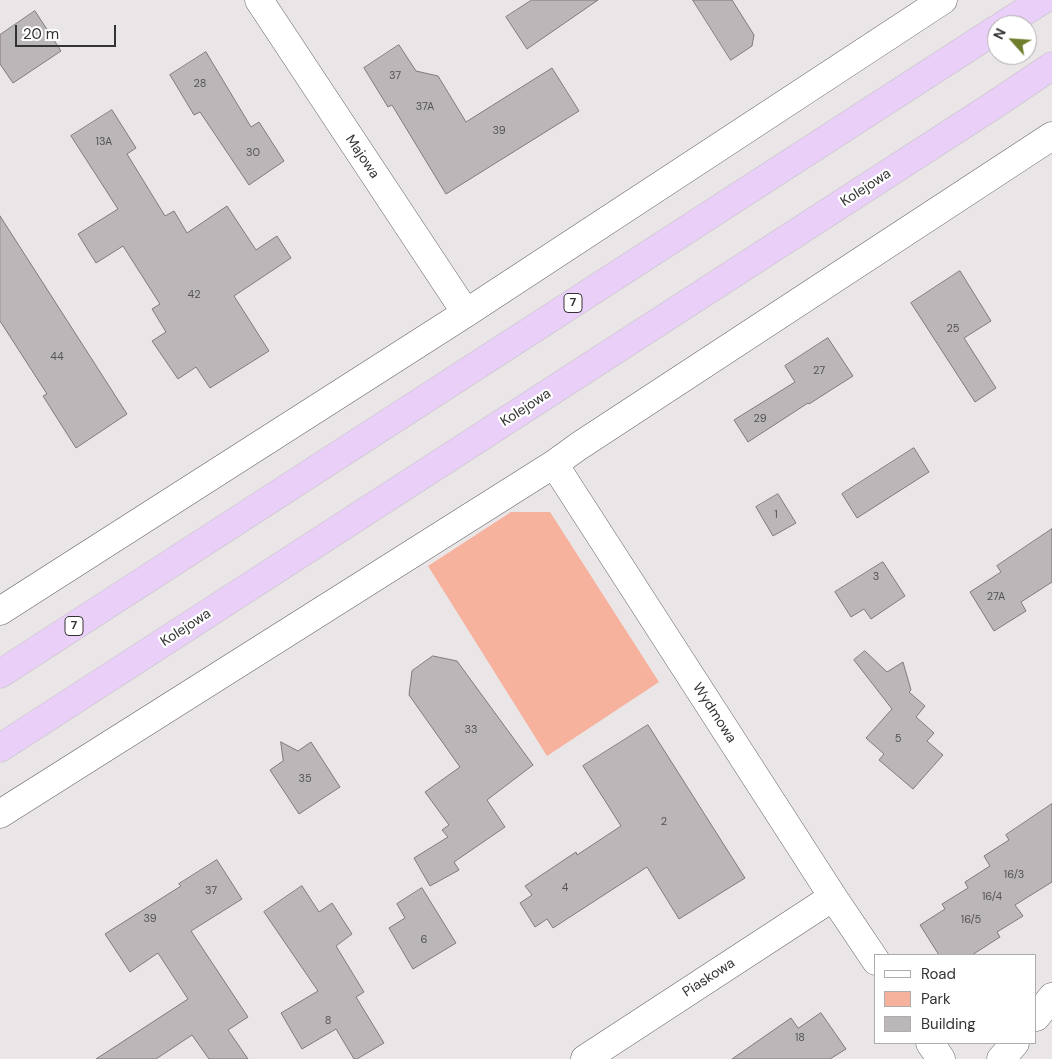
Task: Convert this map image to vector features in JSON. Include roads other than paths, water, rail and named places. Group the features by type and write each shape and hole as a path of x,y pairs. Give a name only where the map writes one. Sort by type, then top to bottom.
{"highway":[{"path":"1019,15 1043,0"},
{"name":"7","path":"0,674 987,35"},
{"name":"Kolejowa","path":"0,748 1052,66"}],"street":[{"name":"Majowa","path":"259,0 466,313"},
{"path":"0,611 466,313 943,0"},
{"path":"0,814 554,464 1052,136"},
{"name":"Wydmowa","path":"554,464 874,958"},
{"name":"Piaskowa","path":"584,1059 833,897"},
{"path":"1037,1016 1052,997"},
{"path":"931,1044 941,1059"},
{"path":"1002,1059 1014,1044"}]}
